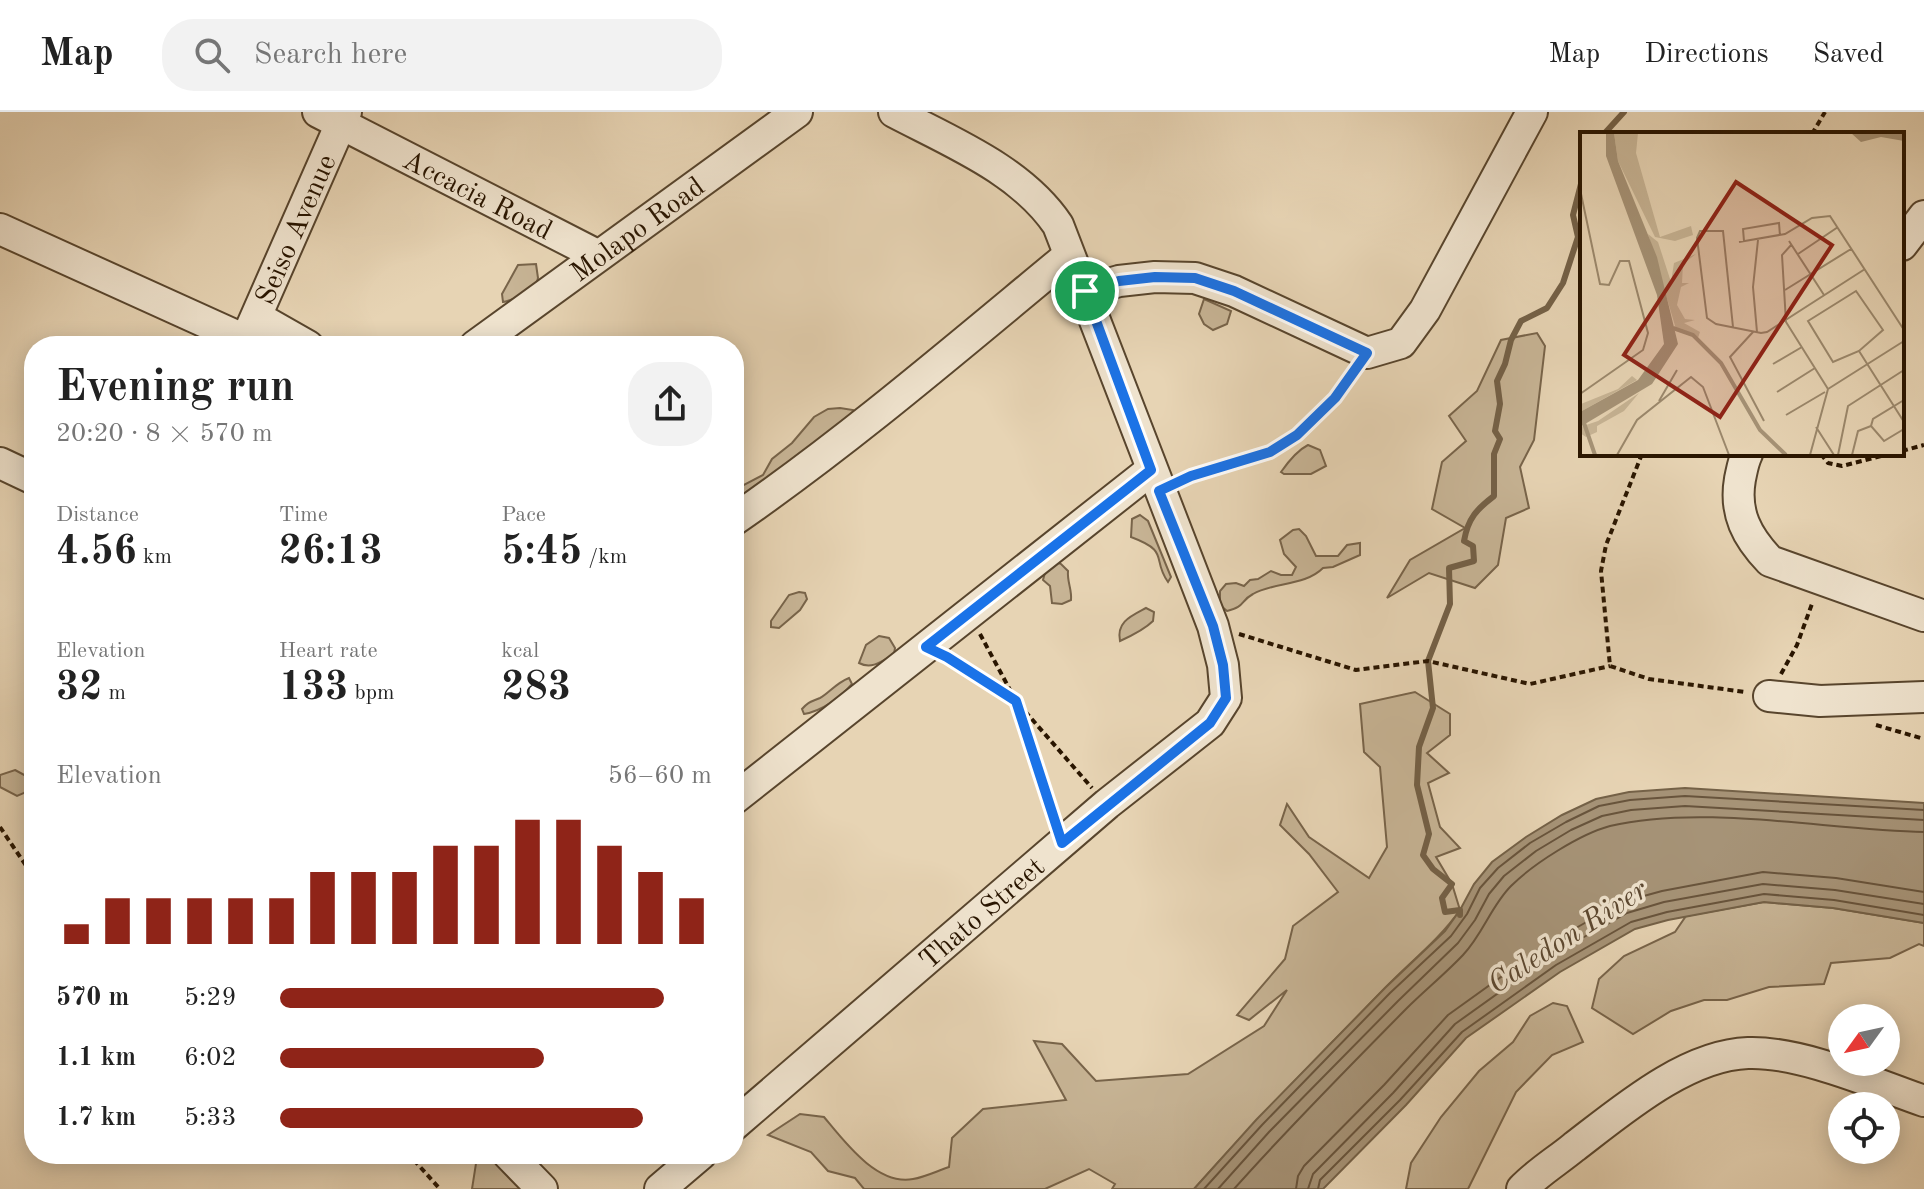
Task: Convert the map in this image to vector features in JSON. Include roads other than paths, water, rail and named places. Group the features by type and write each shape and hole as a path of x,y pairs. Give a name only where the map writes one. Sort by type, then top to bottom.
{"street":[{"name":"Molapo Road","path":"488,336 797,112"},
{"path":"744,791 970,612 1155,480 1085,291 1068,256 1058,225 1044,205 1015,180 894,112"},
{"path":"1085,291 1119,281 1155,277 1195,278 1234,291 1367,353 1401,343 1425,310 1532,112"},
{"name":"Accacia Road","path":"335,115 597,255"},
{"name":"Seiso Avenue","path":"248,334 335,115"},
{"path":"1904,242 1924,216"},
{"path":"0,229 248,334"},
{"path":"744,513 900,394 1068,256"},
{"path":"1746,456 1737,494 1742,524 1753,544 1770,561 1924,616"},
{"path":"0,463 24,474"},
{"name":"Thato Street","path":"744,1116 1107,804 1210,723 1226,698 1223,665 1213,626 1155,480"},
{"path":"1769,696 1820,701 1924,697"},
{"path":"1522,1189 1631,1104 1686,1070 1716,1059 1748,1053 1792,1059 1924,1101"},
{"path":"518,1164 542,1189"},
{"path":"660,1189 689,1164"}],"water":[{"name":"Caledon River","path":"1685,788 1924,803 1924,923 1833,908 1764,902 1635,929 1560,972 1466,1038 1406,1105 1323,1189 1194,1189 1256,1120 1445,931 1474,884 1492,862 1562,815 1596,799 1629,792"}],"waterway":[{"path":"1606,132 1624,112"},
{"path":"1460,915 1460,910 1445,912 1442,898 1452,884 1433,869 1423,855 1429,834 1417,785 1419,747 1433,708 1428,661 1450,604 1449,568 1474,561 1473,546 1464,541 1468,526 1474,515 1494,496 1494,454 1500,439 1495,431 1500,404 1497,381 1521,321 1547,308 1563,283 1578,237 1573,215 1580,188"}]}
